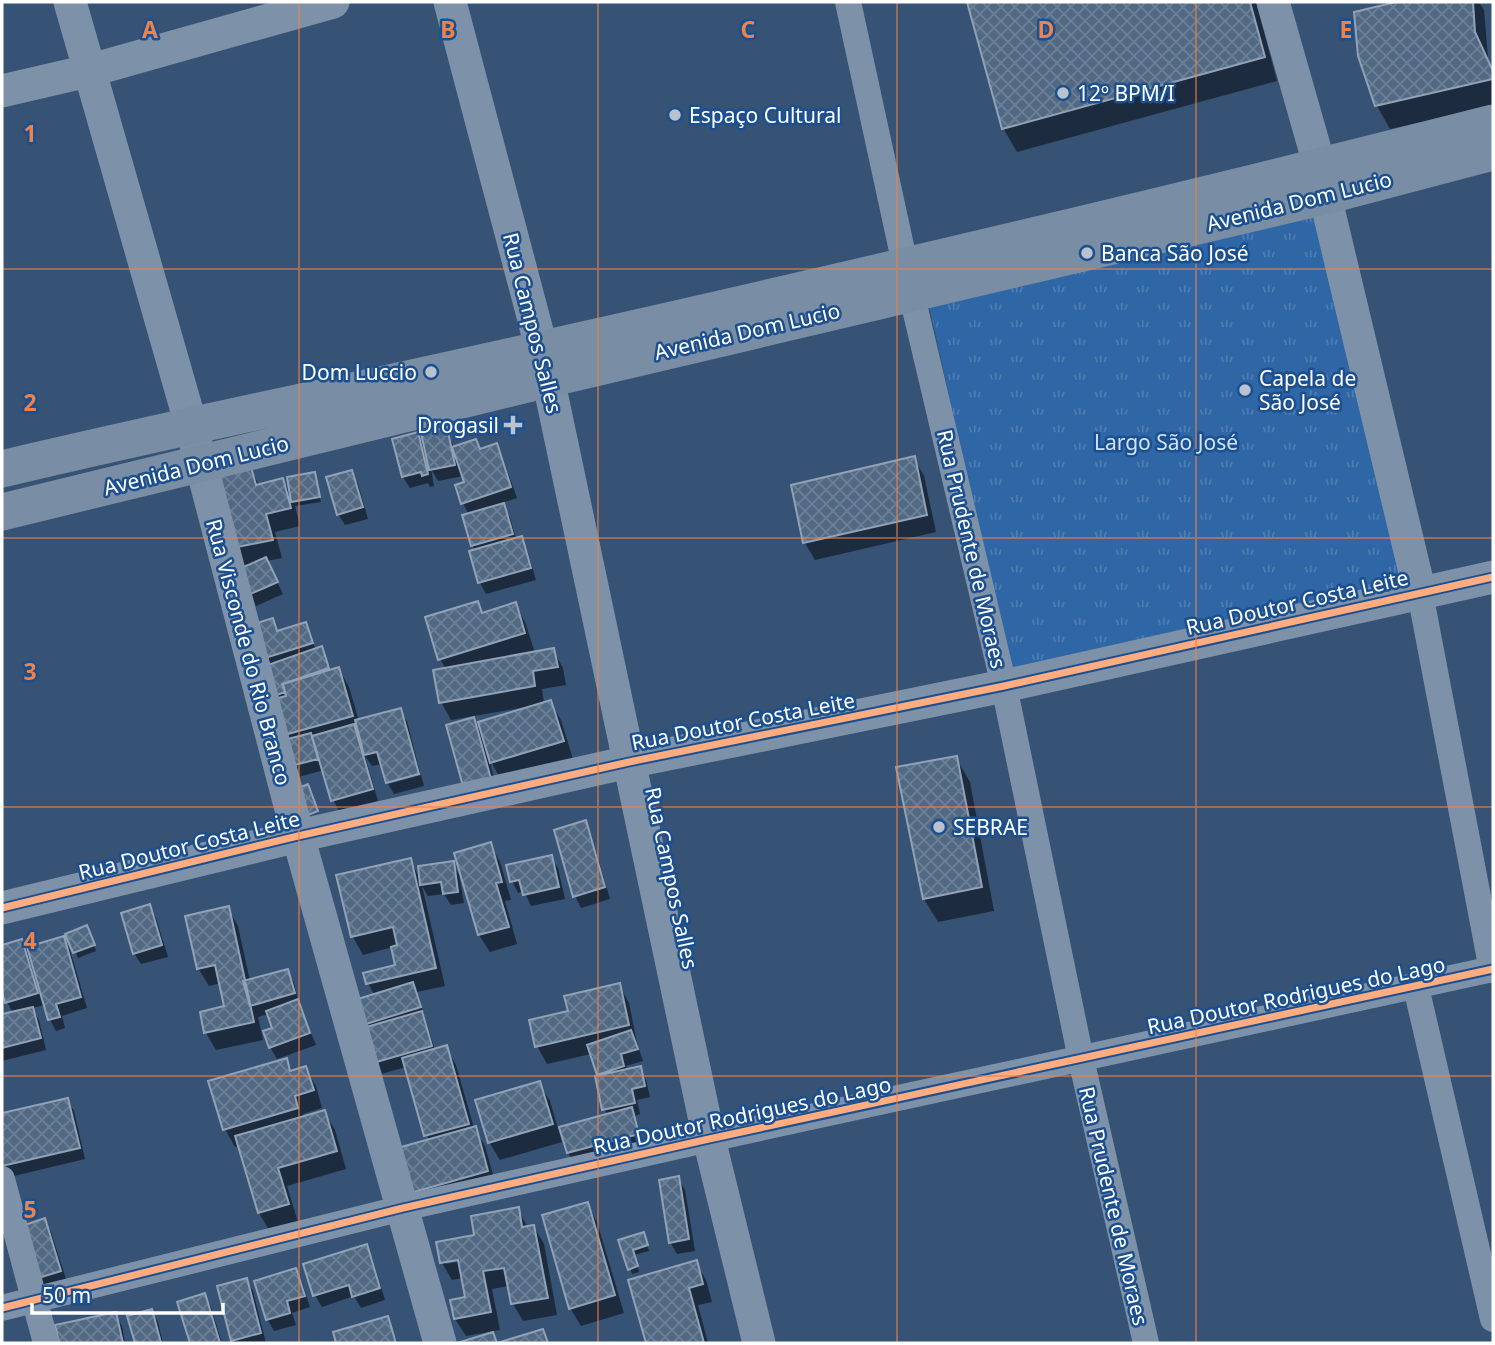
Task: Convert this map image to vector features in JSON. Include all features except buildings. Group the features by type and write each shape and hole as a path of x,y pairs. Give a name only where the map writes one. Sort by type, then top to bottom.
{"main road":[{"name":"Avenida Dom Lucio","path":"1322,182 1493,123"},
{"name":"Avenida Dom Lucio","path":"2,512 200,465 545,364 1322,182 1493,152"},
{"name":"Avenida Dom Lucio","path":"2,469 191,425 545,364"}],"street":[{"name":"Rua Visconde do Rio Branco","path":"71,2 88,71 191,425 298,836 440,1343"},
{"path":"2,91 88,71 333,2"},
{"name":"Rua Campos Salles","path":"450,2 545,364 709,1139 759,1343"},
{"name":"Rua Prudente de Moraes","path":"849,2 908,279 1004,686 1081,1059 1146,1343"},
{"path":"1273,2 1322,182 1420,593 1492,970"},
{"name":"Rua Doutor Costa Leite","path":"2,908 298,836 629,762 1004,686 1493,577"},
{"name":"Rua Doutor Rodrigues do Lago","path":"2,1308 403,1208 1492,970"},
{"path":"1416,987 1493,1319"},
{"path":"2,1179 46,1343"}],"green space":[{"name":"Largo São José","path":"1315,207 1408,581 1012,681 928,300"}],"cycle path":[{"path":"2,908 298,836 629,762 1004,686 1493,577"},
{"path":"2,1308 403,1208 1493,969"}],"place":[{"name":"12º BPM/I","path":"1063,93"},
{"name":"Espaço Cultural","path":"675,115"},
{"name":"Banca São José","path":"1087,253"},
{"name":"Dom Luccio","path":"431,372"},
{"name":"Capela de São José","path":"1245,390"},
{"name":"Drogasil","path":"513,425"},
{"name":"SEBRAE","path":"939,827"}]}
